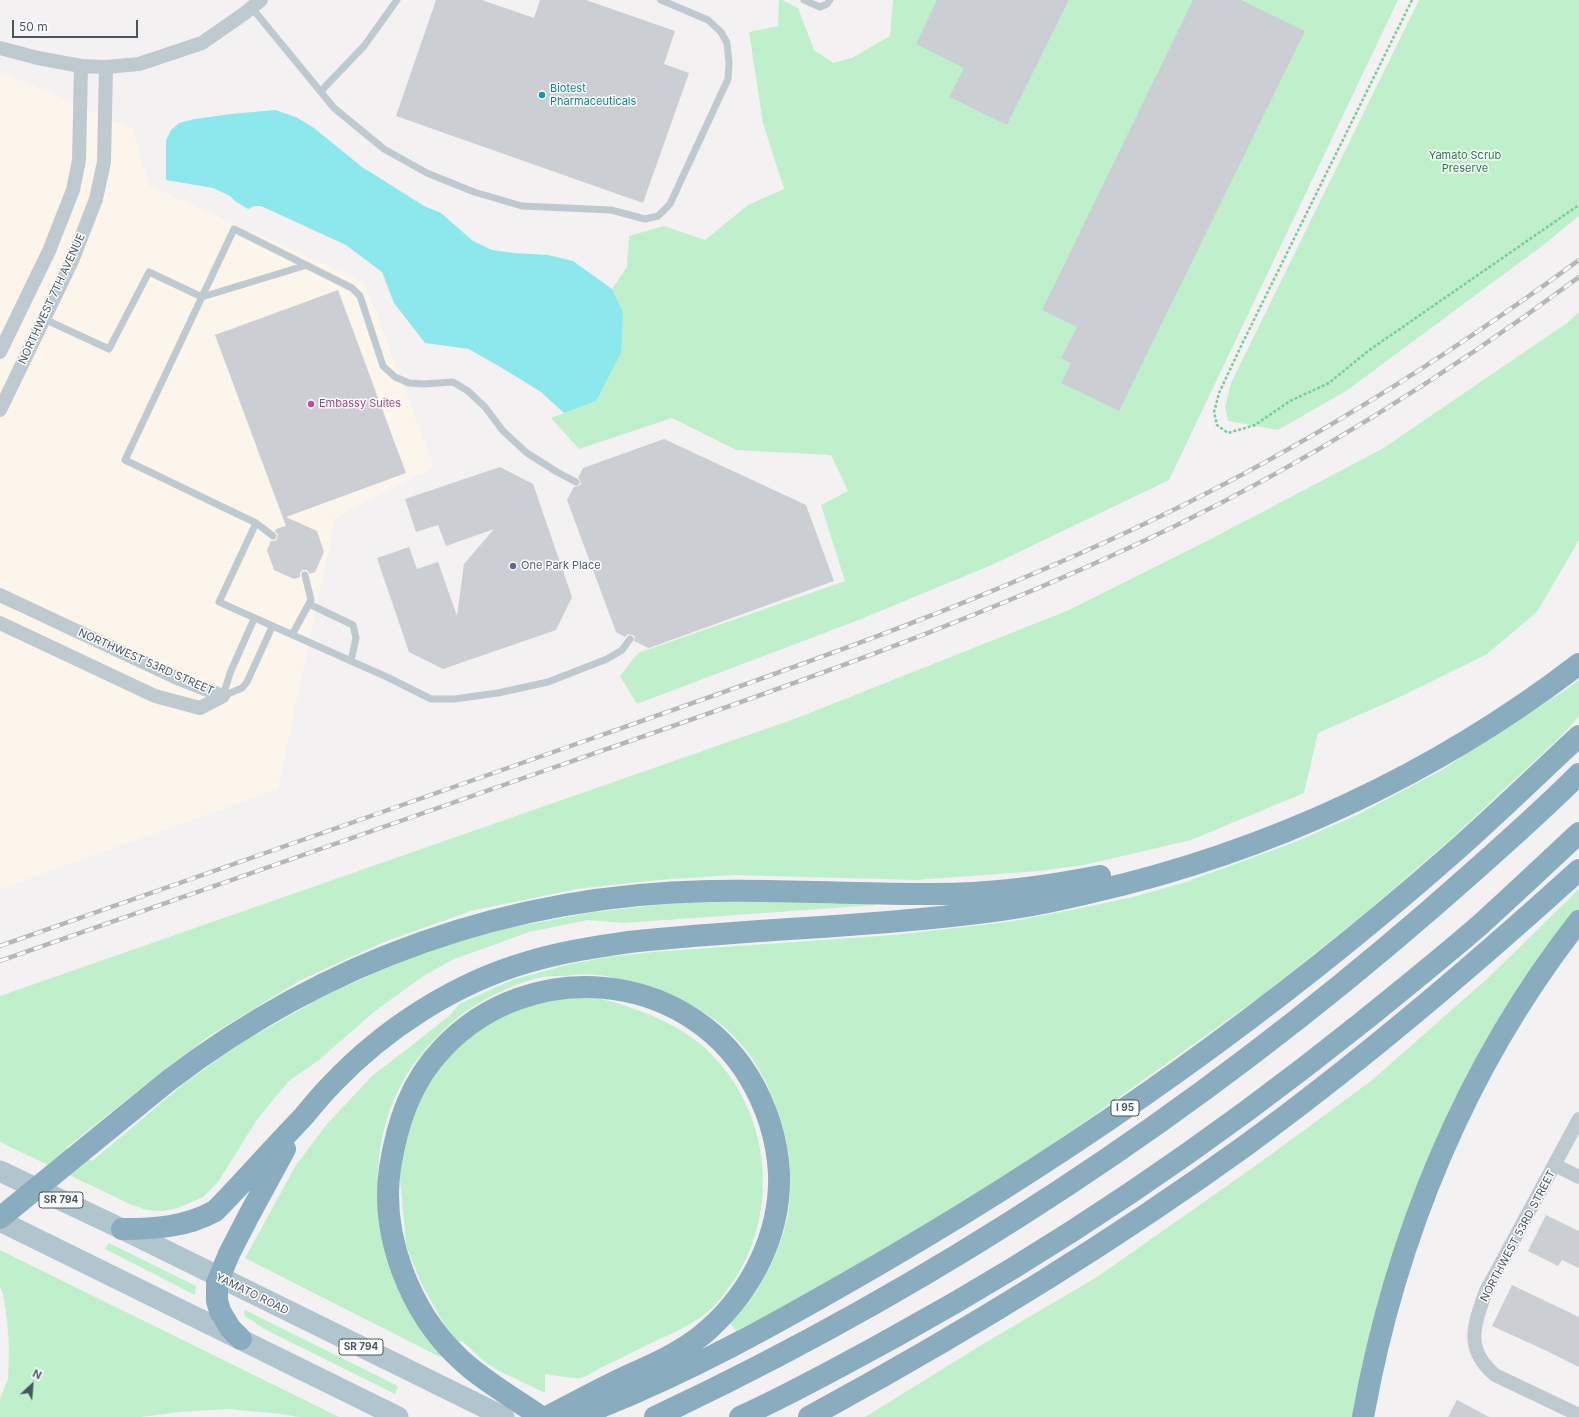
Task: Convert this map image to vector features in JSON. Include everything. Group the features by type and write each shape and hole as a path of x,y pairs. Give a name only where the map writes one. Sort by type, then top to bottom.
{"highway":[{"path":"122,1229 170,1227 198,1220 215,1211 350,1065 368,1050 408,1020 455,992 527,963 596,946 629,942 934,918 995,911 1055,901 1175,871 1230,853 1289,830 1352,802 1426,765 1507,715 1579,664"},
{"name":"I 95","path":"575,1417 616,1402 744,1339 853,1280 957,1218 1112,1118 1248,1019 1356,934 1490,820 1579,736"},
{"path":"655,1417 769,1360 925,1273 1023,1214 1138,1137 1236,1067 1375,957 1477,868 1579,774"},
{"path":"0,1220 83,1149 191,1063 284,1003 324,982 377,958 438,936 526,912 579,902 649,894 744,891 936,894 1006,890 1041,886 1109,874 1217,844 1289,830"},
{"path":"740,1417 862,1355 984,1286 1089,1221 1190,1152 1288,1080 1435,963 1520,889 1579,833"},
{"path":"809,1417 937,1346 1041,1283 1144,1216 1247,1144 1345,1070 1393,1031 1487,952 1579,870"},
{"path":"1363,1417 1375,1356 1392,1289 1413,1226 1442,1154 1475,1084 1507,1027 1542,973 1579,921"},
{"path":"541,1417 469,1367 448,1347 428,1322 411,1290 393,1235 390,1214 389,1175 396,1132 402,1114 415,1086 441,1049 464,1027 490,1011 516,999 534,993 569,986 604,987 643,995 678,1010 708,1029 734,1055 757,1090 772,1125 778,1162 778,1203 774,1222 761,1260 753,1275 737,1299 708,1330 685,1348 596,1390 548,1417"},
{"path":"241,1339 230,1328 220,1311 216,1291 219,1277 258,1197 305,1115"}],"main road":[{"name":"YAMATO ROAD","path":"0,1171 122,1229 504,1417"},
{"path":"0,1220 398,1417"}],"street":[{"path":"0,48 38,58 81,66 106,67 139,64 202,43 256,4"},
{"name":"NORTHWEST 7TH AVENUE","path":"0,352 49,251 73,190 79,160 81,66"},
{"name":"NORTHWEST 7TH AVENUE","path":"0,410 72,261 96,199 104,162 106,67"},
{"name":"NORTHWEST 53RD STREET","path":"0,595 177,678 223,696"},
{"name":"NORTHWEST 53RD STREET","path":"0,623 154,696 200,708 223,696"},
{"name":"NORTHWEST 53RD STREET","path":"1579,1119 1486,1291 1480,1309 1474,1343 1480,1359 1495,1375 1579,1415"},
{"path":"1555,1165 1579,1177"}],"lane":[{"path":"321,91 364,46 397,0"},
{"path":"256,4 334,108 384,149 427,173 474,192 522,206 611,210 645,219 658,216 670,204 728,79 727,43 721,32 708,20 661,0"},
{"path":"804,0 820,7 827,4 830,0"},
{"path":"273,536 256,523 124,460 234,230 352,288 360,296 384,366 395,377 409,383 424,384 453,382 468,391 485,407 504,431 527,453 576,482"},
{"path":"44,319 109,349 149,272 202,297 307,265"},
{"path":"256,523 219,602 292,636 351,661 431,699 454,699 498,693 548,682 607,659 622,650 630,639"},
{"path":"292,636 311,600 305,576"},
{"path":"309,604 353,625 356,638 351,661"},
{"path":"223,696 230,672 254,619"},
{"path":"223,696 242,688 247,682 272,627"}],"path":[{"path":"1412,0 1219,392 1214,412 1217,425 1228,433 1255,425 1290,401 1329,382 1368,351 1579,205"}],"shaded area":[{"path":"0,71 132,129 150,186 364,282 434,467 335,518 278,789 0,889"}],"green space":[{"path":"779,0 798,8 814,50 833,63 852,58 890,36 893,0 1398,0 1169,480 994,564 856,621 637,704 620,676 638,653 845,581 821,505 848,491 831,455 736,450 672,418 579,449 551,418 596,401 623,312 612,289 627,267 629,236 664,226 705,240 748,205 784,189 763,123 749,32 778,26"},
{"name":"Yamato Scrub Preserve","path":"1419,0 1579,0 1579,216 1542,246 1346,391 1278,430 1228,421 1225,407 1231,383"},
{"path":"1579,312 1579,540 1537,612 1487,654 1402,696 1318,733 1304,793 1191,840 1084,865 1038,871 916,880 733,875 658,880 577,889 471,911 384,942 299,981 209,1036 66,1148 92,1161 185,1083 241,1043 328,994 425,951 503,929 588,913 681,902 847,900 875,901 876,905 624,923 588,920 529,932 452,960 422,977 375,1011 319,1060 289,1081 258,1118 218,1182 203,1197 178,1208 163,1211 147,1210 132,1205 0,1142 0,996 797,718 1069,610 1207,541 1382,449 1567,323"},
{"path":"1579,680 1579,717 1555,742 1451,839 1369,910 1264,994 1034,1158 832,1282 736,1331 730,1323 753,1296 766,1274 779,1245 788,1214 790,1170 782,1125 775,1103 766,1082 755,1063 730,1032 716,1021 702,1011 671,995 638,984 603,976 584,975 542,977 510,987 470,1009 447,1027 425,1050 411,1068 399,1088 390,1109 380,1153 378,1176 382,1222 385,1233 443,1354 440,1357 245,1258 296,1165 327,1124 372,1076 451,1014 459,1004 512,980 566,965 607,957 653,952 893,935 1008,922 1133,897 1186,882 1295,842 1359,814 1440,771"},
{"path":"1579,889 1579,911 1433,1155 1357,1417 865,1417 983,1344 1097,1277 1258,1164 1371,1081 1488,978"},
{"path":"580,995 627,1006 658,1018 687,1034 699,1043 724,1069 743,1099 756,1131 762,1166 762,1200 755,1235 742,1267 722,1297 714,1306 686,1326 581,1378 545,1374 545,1393 499,1371 485,1362 462,1341 457,1343 445,1326 421,1283 406,1245 400,1178 402,1153 414,1113 424,1091 435,1074 451,1055 469,1038 498,1017 538,1002"},
{"path":"109,1243 196,1286 195,1295 105,1249"},
{"path":"0,1250 339,1417 298,1417 227,1409 179,1412 141,1417 0,1417 0,1399 8,1379 9,1347 7,1320 3,1294 0,1287"},
{"path":"245,1310 396,1385 398,1387 395,1394 266,1330 245,1316"}],"water":[{"path":"275,110 296,117 314,128 362,167 424,206 441,213 473,241 492,250 548,255 573,261 612,289 623,312 621,353 596,401 564,413 541,392 469,349 425,343 394,303 382,272 346,245 261,206 254,206 248,209 230,196 213,188 166,180 166,140 171,130 179,123 195,119 231,114"}],"building":[{"name":"Biotest Pharmaceuticals","path":"436,0 482,0 534,18 540,0 586,0 675,31 664,64 689,73 643,203 396,116"},
{"path":"937,0 1069,0 1007,125 949,97 964,68 916,44"},
{"path":"1193,0 1241,0 1305,31 1119,411 1061,383 1071,363 1061,358 1077,327 1042,310"},
{"name":"Embassy Suites","path":"338,290 406,473 286,517 317,531 324,552 315,572 310,574 307,570 303,570 300,573 300,577 294,579 274,570 267,550 271,541 275,541 277,539 278,534 275,532 276,529 286,526 215,335"},
{"path":"664,439 806,505 834,581 649,648 634,641 635,637 633,635 628,634 625,637 616,632 567,500 574,487 581,484 578,478 583,468"},
{"name":"One Park Place","path":"500,467 533,484 572,597 556,630 443,669 409,652 377,558 409,547 417,569 438,562 457,616 464,564 494,529 446,546 438,525 416,532 405,499"},
{"path":"1546,1215 1579,1231 1579,1268 1562,1260 1558,1266 1528,1251"},
{"path":"1512,1285 1579,1317 1579,1367 1492,1326"},
{"path":"1457,1400 1489,1417 1448,1417"}],"railway":[{"path":"0,946 742,686 956,606 1026,577 1165,514 1219,487 1326,428 1429,364 1530,296 1579,260"},
{"path":"0,961 714,712 869,656 1022,595 1173,527 1278,472 1382,411 1432,379 1482,346 1579,277"}],"place":[{"name":"Biotest Pharmaceuticals","path":"542,95"},
{"name":"Embassy Suites","path":"311,404"},
{"name":"One Park Place","path":"513,566"}]}
